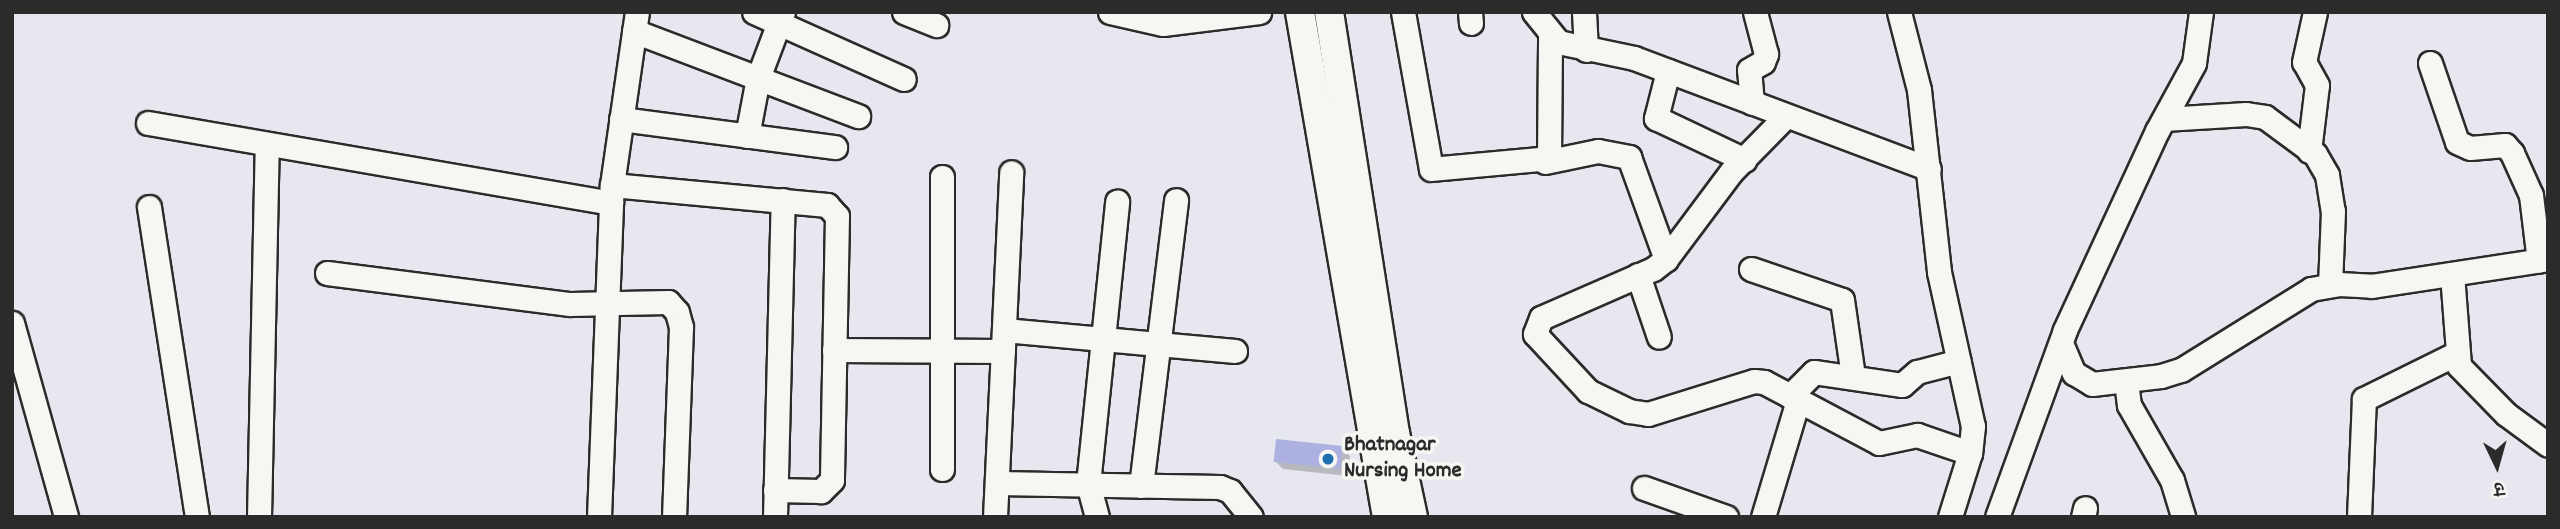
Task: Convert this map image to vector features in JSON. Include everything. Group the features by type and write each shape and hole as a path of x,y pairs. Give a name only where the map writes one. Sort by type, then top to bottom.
{"main road":[{"path":"1300,12 1387,517"},
{"path":"1329,12 1393,419 1413,517"}],"street":[{"path":"754,12 781,18 904,79"},
{"path":"904,12 936,25"},
{"path":"1110,12 1163,24 1259,12"},
{"path":"1403,12 1427,162 1432,169 1545,162 1598,150 1629,158 1666,259"},
{"path":"1534,12 1558,42 1634,58 1929,169"},
{"path":"1584,12 1586,50"},
{"path":"1752,103 1749,70 1763,62 1766,54 1755,12"},
{"path":"1899,12 1919,90 1939,272 1973,426 1970,453 1950,517"},
{"path":"1997,517 2061,343 2164,119 2194,63 2201,12"},
{"path":"2309,150 2318,85 2304,62 2315,12"},
{"path":"747,136 758,78 781,18"},
{"path":"599,517 612,194 636,22 758,78 858,116"},
{"path":"1545,162 1550,152 1550,35"},
{"path":"2061,343 2080,379 2092,384 2126,381 2181,370 2279,305 2311,289 2330,285 2372,286 2544,260 2531,195 2512,153 2505,145 2470,148 2457,142 2430,63"},
{"path":"1668,71 1656,118 1745,160"},
{"path":"2164,119 2246,114 2265,117 2309,150 2326,175 2333,211 2330,285"},
{"path":"1786,116 1731,172 1666,259 1639,275 1535,324 1541,342 1588,391 1607,403 1648,414 1754,381 1794,398 1879,443 1917,435 1970,453"},
{"path":"621,119 835,147"},
{"path":"148,123 267,145 612,194 783,200 827,205 837,216 829,488 775,490"},
{"path":"259,517 267,145"},
{"path":"995,517 1011,172"},
{"path":"942,177 942,470"},
{"path":"775,517 783,200"},
{"path":"1141,486 1156,344 1176,200"},
{"path":"1097,517 1088,484 1117,201"},
{"path":"149,207 197,517"},
{"path":"1751,269 1842,300 1853,376"},
{"path":"327,273 570,304 608,301 668,302 677,312 674,517"},
{"path":"2452,274 2459,366 2505,414 2548,444"},
{"path":"1639,275 1659,338"},
{"path":"12,323 66,517"},
{"path":"834,351 942,350 1003,340 1103,340 1235,351"},
{"path":"2359,517 2364,399 2457,353"},
{"path":"1763,517 1794,398 1803,378 1814,372 1902,385 1917,372 1959,361"},
{"path":"2126,381 2129,405 2172,480 2183,517"},
{"path":"997,483 1220,487 1230,491 1251,517"},
{"path":"1644,488 1692,511 1726,517"}],"building":[{"path":"1276,439 1343,446 1340,469 1274,462"}],"place":[{"name":"Bhatnagar Nursing Home","path":"1328,459"}]}
